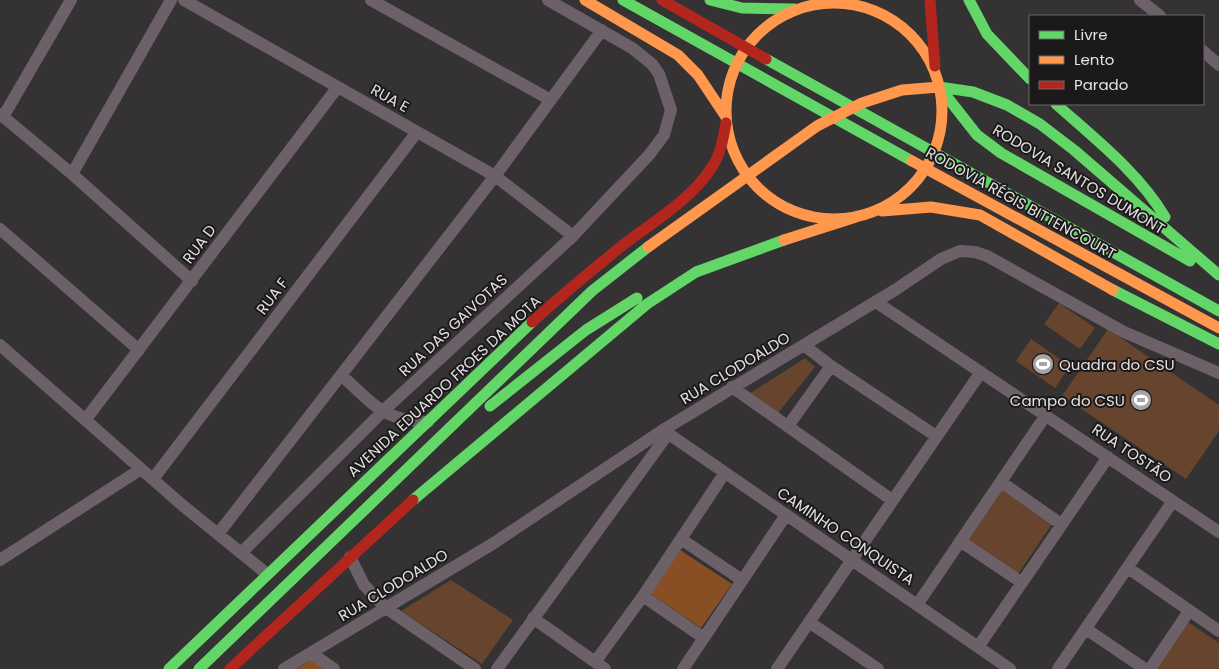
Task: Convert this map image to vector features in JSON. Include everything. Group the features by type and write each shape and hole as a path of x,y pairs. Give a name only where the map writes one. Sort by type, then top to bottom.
{"main road":[{"path":"585,0 683,59 698,76 726,120"},
{"name":"RODOVIA RÉGIS BITTENCOURT","path":"624,0 809,105 1219,328"},
{"name":"RODOVIA RÉGIS BITTENCOURT","path":"662,0 1219,311"},
{"path":"710,0 729,7 747,9 807,5"},
{"name":"AVENIDA EDUARDO FROES DA MOTA","path":"230,669 446,471 647,304 696,272 738,255 870,213 886,206 906,190 922,172 932,155 940,130 942,104 930,0"},
{"path":"969,0 974,14 992,43 1029,79"},
{"name":"AVENIDA EDUARDO FROES DA MOTA","path":"169,669 582,278 678,203 700,183 712,166 721,148 726,120 726,97 738,60 763,29 779,18 807,5 848,3 867,8 886,16 903,27 928,58 938,82"},
{"name":"RODOVIA SANTOS DUMONT","path":"938,82 977,135 1001,153 1219,277"},
{"path":"199,669 548,331 630,260 817,126 843,110 879,95 910,88 970,91 997,99 1022,111 1057,134 1172,232 1219,277"},
{"path":"1057,105 1141,183 1156,200 1172,232"},
{"name":"AVENIDA EDUARDO FROES DA MOTA","path":"726,120 732,148 748,178 762,193 778,204 816,218 856,217"},
{"path":"870,213 920,206 955,209 980,215 1143,307 1219,344"},
{"path":"395,481 586,330 644,294 696,272"}],"street":[{"path":"71,0 2,115 72,174 192,281"},
{"path":"72,174 171,0"},
{"name":"RUA E","path":"184,0 495,176 574,236"},
{"path":"371,0 549,99"},
{"path":"218,534 495,176 549,99 602,30 548,0"},
{"path":"1140,0 1159,15"},
{"name":"RUA DAS GAIVOTAS","path":"241,553 382,412 574,236 649,155 664,135 671,110 660,74 652,64 602,30"},
{"path":"1204,53 1219,65"},
{"name":"RUA D","path":"86,419 337,88"},
{"name":"RUA F","path":"153,479 417,132"},
{"path":"0,229 140,350"},
{"name":"RUA CLODOALDO","path":"284,669 494,543 732,387 805,346 941,259 960,251 975,252 987,256 1124,332 1219,373"},
{"name":"RUA TOSTÃO","path":"876,302 1219,532"},
{"path":"0,345 141,469 268,574"},
{"path":"805,346 831,366 936,436"},
{"path":"788,426 831,366"},
{"path":"776,669 980,372"},
{"path":"342,376 382,412 398,420 428,422"},
{"path":"732,387 892,500"},
{"path":"917,604 1046,415"},
{"path":"497,669 665,432"},
{"name":"CAMINHO CONQUISTA","path":"665,432 1010,669"},
{"path":"978,647 1108,457"},
{"path":"0,560 141,469"},
{"path":"533,618 600,665 643,596 724,474"},
{"path":"1001,482 1061,524"},
{"path":"1058,669 1173,501"},
{"path":"684,669 786,515"},
{"path":"681,539 742,580"},
{"path":"960,541 1021,582"},
{"path":"350,557 364,585 386,608 475,669"},
{"path":"1128,568 1219,631"},
{"path":"643,596 704,638"},
{"path":"1150,669 1189,611"},
{"path":"809,622 872,667"},
{"path":"1086,629 1146,669"},
{"path":"311,652 334,669"}],"shaded area":[{"name":"Quadra do CSU","path":"1059,303 1095,328 1080,349 1044,324"},
{"name":"Campo do CSU","path":"1108,329 1219,405 1219,431 1186,479 1062,396"},
{"name":"Quadra do CSU","path":"1031,339 1070,366 1055,388 1016,361"},
{"path":"805,358 815,367 778,413 749,394"},
{"path":"1000,489 1052,524 1018,574 966,538"},
{"path":"677,548 732,584 701,628 648,592"},
{"path":"451,580 513,620 482,664 401,611"},
{"path":"1185,620 1219,643 1219,669 1152,669"},
{"path":"313,659 327,669 296,669"}],"traffic: fast":[{"path":"623,0 912,161"},
{"path":"710,0 742,8 795,9"},
{"path":"969,0 987,34 1029,78"},
{"path":"766,59 1219,311"},
{"path":"939,87 973,92 1007,105 1040,124 1074,150 1219,275"},
{"path":"940,88 977,135 1001,153 1190,261"},
{"path":"1057,105 1101,143 1129,171 1142,185 1165,217"},
{"path":"413,500 647,304 696,272 784,240"},
{"path":"199,669 592,291 648,247"},
{"path":"1113,290 1219,344"},
{"path":"490,406 586,330 637,298"},
{"path":"169,669 532,322"}],"traffic: slow":[{"path":"585,0 678,55 698,75 726,117"},
{"path":"834,3 855,5 875,11 894,21 917,42 934,70 940,90 942,111 940,132 934,152 924,171 903,194 875,211 855,217 834,219 813,217 793,211 774,201 751,180 734,152 728,132 726,111 728,90 734,70 744,51 765,28 793,11 813,5 834,3"},
{"path":"648,247 817,126 862,103 902,90 939,87"},
{"path":"912,161 1219,328"},
{"path":"882,211 931,207 980,215 1113,290"},
{"path":"784,240 856,217"}],"traffic: jam":[{"path":"662,0 766,59"},
{"path":"930,0 935,66"},
{"path":"532,322 623,245 683,200 704,179 718,157 726,123"},
{"path":"230,669 413,500"}],"place":[{"name":"Quadra do CSU","path":"1043,364"},
{"name":"Campo do CSU","path":"1141,400"}]}
